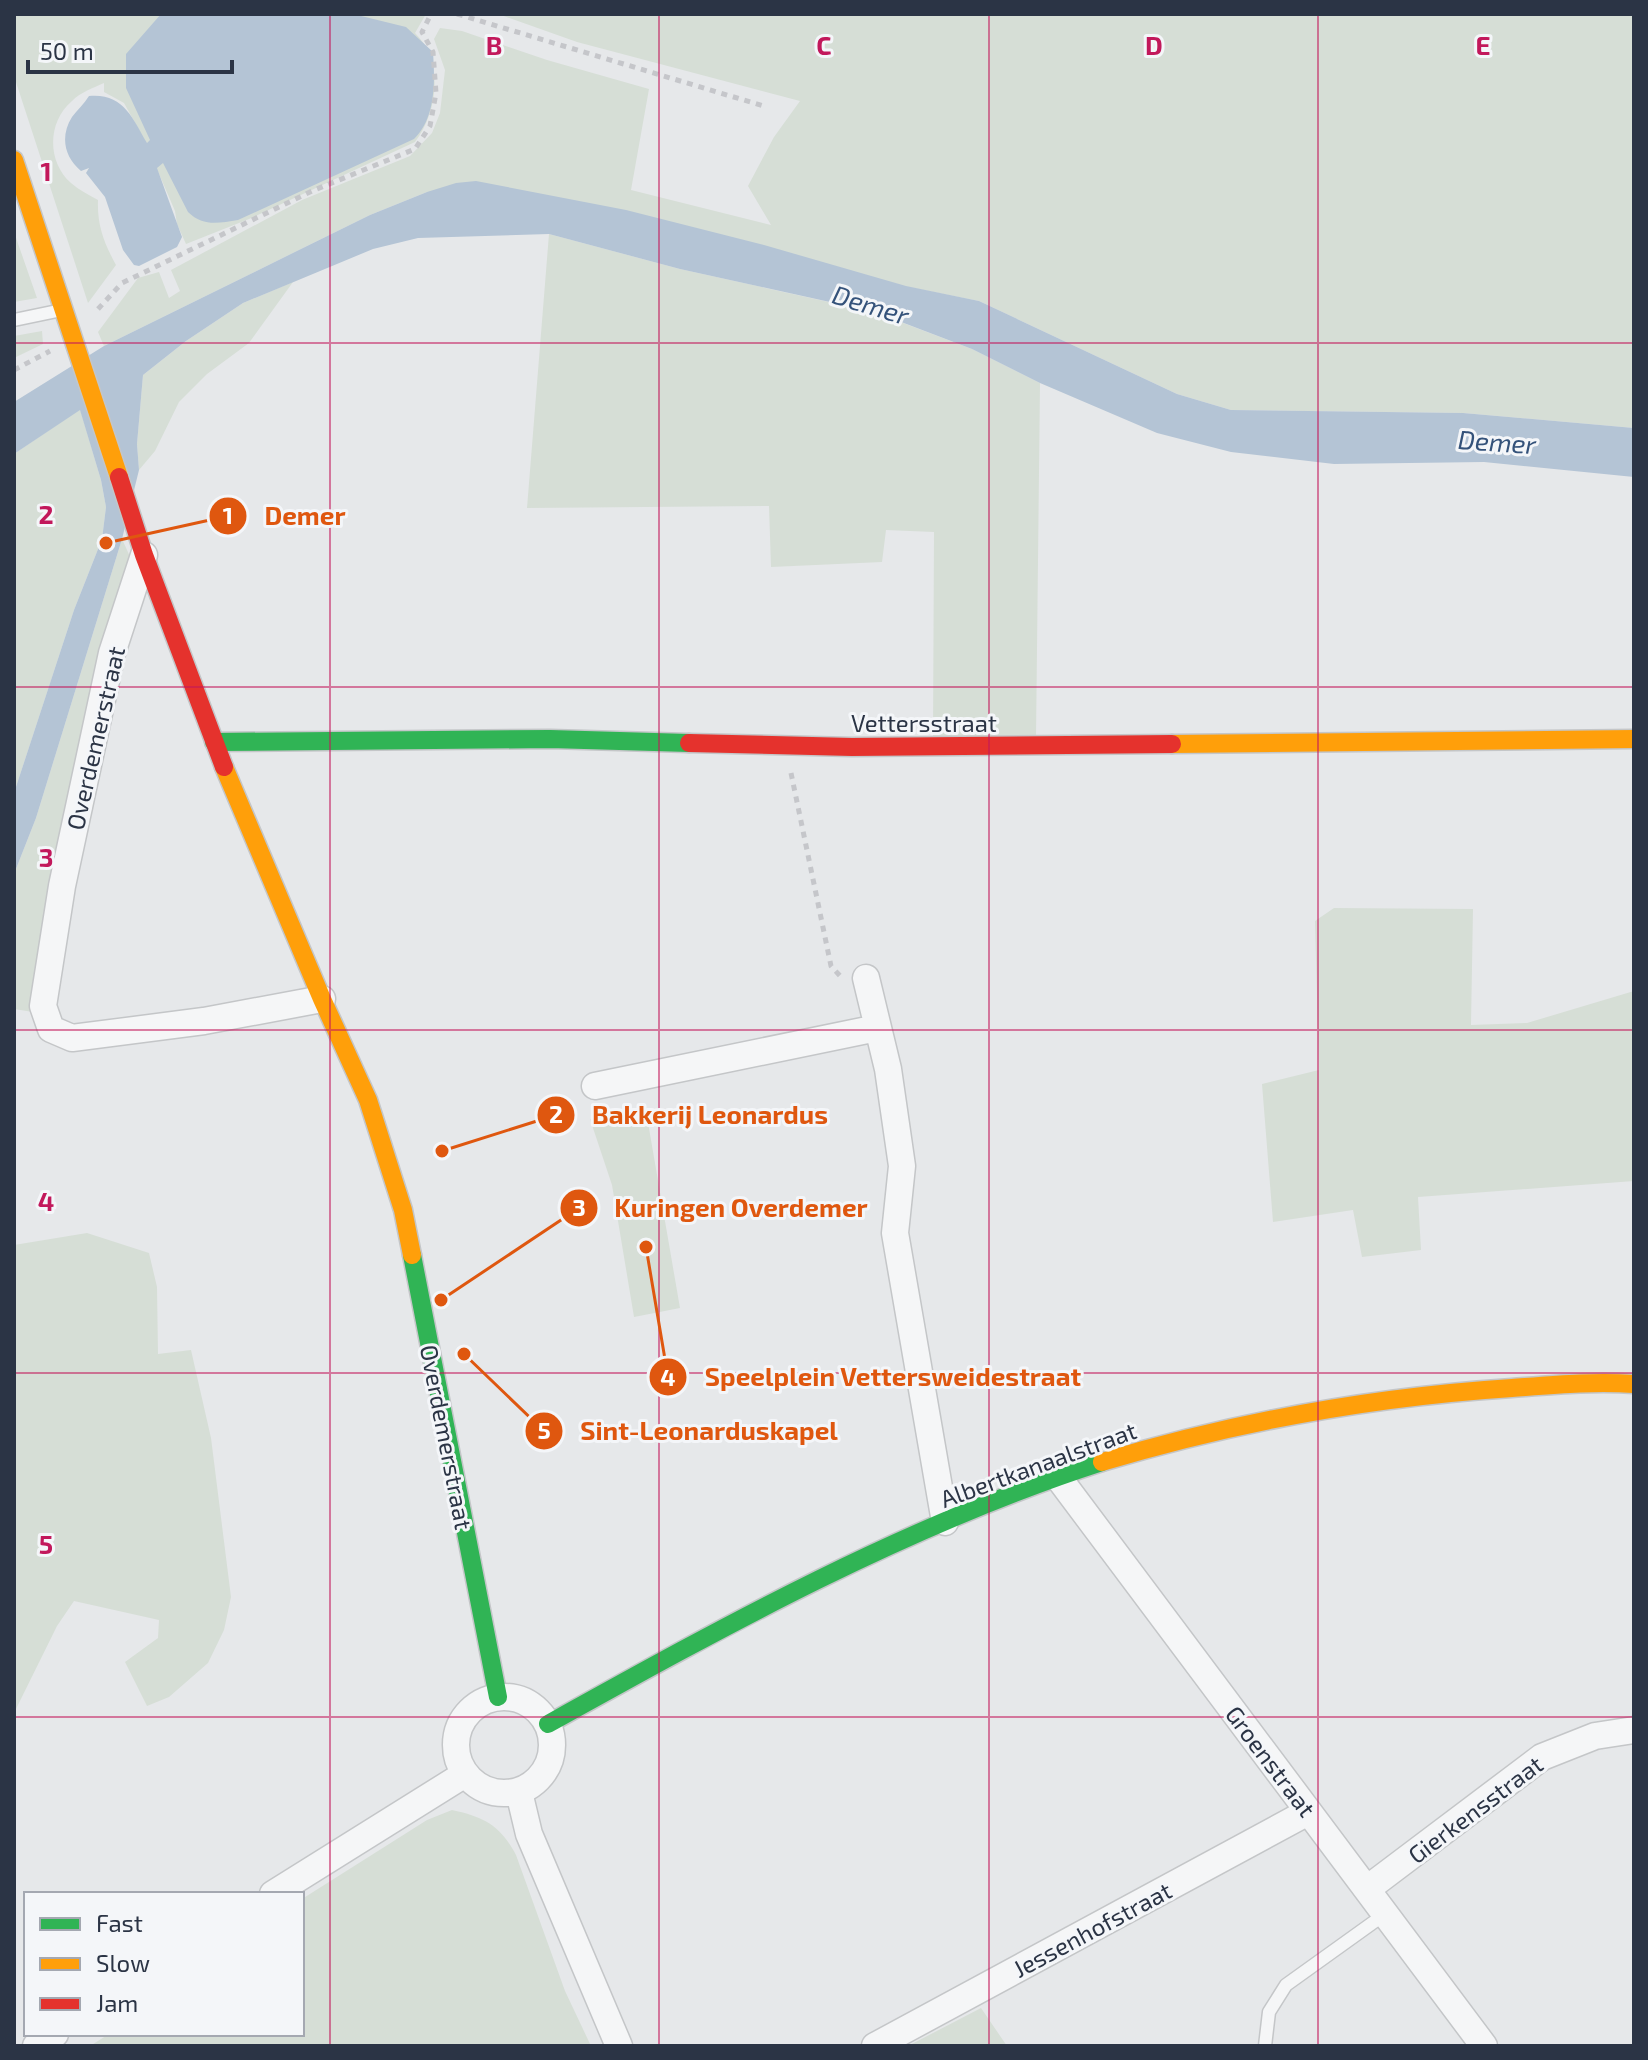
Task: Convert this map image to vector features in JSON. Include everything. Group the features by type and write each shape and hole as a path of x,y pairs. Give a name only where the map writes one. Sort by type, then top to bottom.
{"street":[{"name":"Overdemerstraat","path":"14,160 144,555 214,742 368,1100 403,1210 498,1697"},
{"name":"Overdemerstraat","path":"144,555 112,653 62,886 43,1006 51,1029 72,1038 204,1021 322,999"},
{"name":"Vettersstraat","path":"214,742 550,739 852,747 1634,739"},
{"path":"866,978 888,1069 902,1166 895,1233 945,1522"},
{"path":"595,1086 877,1028"},
{"name":"Albertkanaalstraat","path":"548,1724 827,1576 945,1522 1058,1477 1156,1447 1347,1406 1483,1388 1634,1384"},
{"name":"Groenstraat","path":"1058,1477 1484,2046"},
{"path":"498,1697 513,1697 528,1702 548,1724 553,1740 552,1757 534,1785 519,1792 489,1792 475,1785 465,1774 456,1755 456,1735 465,1717 479,1704 498,1697"},
{"name":"Gierkensstraat","path":"1367,1889 1542,1757 1595,1736 1634,1730"},
{"path":"276,1892 465,1774"},
{"path":"519,1792 529,1834 619,2046"},
{"name":"Jessenhofstraat","path":"875,2046 1308,1812"}],"lane":[{"path":"14,320 68,317"},
{"path":"1265,2046 1269,2012 1286,1985 1385,1914"}],"path":[{"path":"68,317 91,316 122,283 312,191 415,149 430,126 436,93 433,52 422,32 431,14"},
{"path":"457,14 767,107"},
{"path":"785,745 831,966 845,980 866,978"}],"shaded area":[{"path":"14,14 426,14 415,33 424,44 434,72 433,102 415,142 249,219 186,244 144,139 124,103 104,92 104,83 83,93 64,110 54,131 53,142 63,174 74,186 98,200 102,234 116,265 88,303 14,76"},
{"path":"498,14 1634,14 1634,428 1463,413 1231,410 1177,394 979,301 427,192 370,215 104,346 98,332 138,278 159,272 169,298 180,291 171,270 302,200 410,156 432,133 440,113 445,70 434,39 440,28 462,31 547,60 649,89 631,190 771,225 748,186 774,137 800,101 577,42"},
{"path":"14,232 37,298 14,302"},
{"path":"549,234 680,269 874,312 972,349 1040,383 1036,738 933,736 934,532 886,530 882,562 771,567 769,506 527,508"},
{"path":"293,282 249,343 207,374 179,402 155,451 139,470 137,444 143,375 186,341 243,303"},
{"path":"42,331 43,344 14,358 14,336"},
{"path":"80,409 106,507 102,539 74,610 14,793 14,454"},
{"path":"122,539 132,561 33,1012 14,1009 14,874 36,818"},
{"path":"1334,908 1473,909 1471,1025 1527,1023 1634,991 1634,1181 1418,1197 1421,1250 1362,1257 1353,1210 1273,1222 1262,1084 1319,1070 1315,921"},
{"path":"646,1111 680,1308 634,1317 612,1185 590,1119"},
{"path":"87,1233 149,1253 157,1287 158,1354 191,1350 211,1438 231,1597 224,1630 208,1663 169,1697 147,1706 125,1662 158,1638 159,1620 74,1601 57,1626 14,1713 14,1245"},
{"path":"452,1810 490,1824 504,1836 516,1855 565,1991 591,2046 90,2046 106,2036 304,2036 304,1898 427,1820"},
{"path":"981,2008 1007,2046 908,2046"}],"water":[{"path":"161,14 353,14 406,27 433,52 434,87 427,121 414,139 238,220 218,223 194,217 188,212 163,163 157,168 182,237 177,247 139,266 134,265 123,250 105,197 86,173 89,168 81,171 75,165 65,139 68,124 89,96 101,96 110,98 125,109 147,143 150,140 126,88 126,54"},
{"path":"476,181 626,210 906,286 979,301 1177,394 1231,410 1463,413 1634,428 1634,477 1484,462 1334,464 1231,452 1157,433 1040,383 972,349 875,312 680,269 549,234 418,238 373,249 243,303 186,341 143,375 137,444 139,470 122,539 36,818 14,874 14,793 74,610 102,539 106,507 80,410 14,454 14,402 104,346 370,215 427,192 456,183"}],"traffic: fast":[{"path":"214,742 550,739 689,743"},
{"path":"412,1255 498,1697"},
{"path":"548,1724 750,1614 888,1546 1030,1487 1102,1462"}],"traffic: slow":[{"path":"14,160 119,477"},
{"path":"1172,744 1634,739"},
{"path":"224,767 368,1100 403,1210 412,1255"},
{"path":"1102,1462 1254,1423 1356,1405 1460,1392 1588,1383 1634,1384"}],"traffic: jam":[{"path":"119,477 144,555 224,767"},
{"path":"689,743 852,747 1172,744"}],"place":[{"name":"Demer","path":"106,543"},
{"name":"Bakkerij Leonardus","path":"442,1151"},
{"name":"Speelplein Vettersweidestraat","path":"646,1247"},
{"name":"Kuringen Overdemer","path":"441,1300"},
{"name":"Sint-Leonarduskapel","path":"464,1354"}]}
